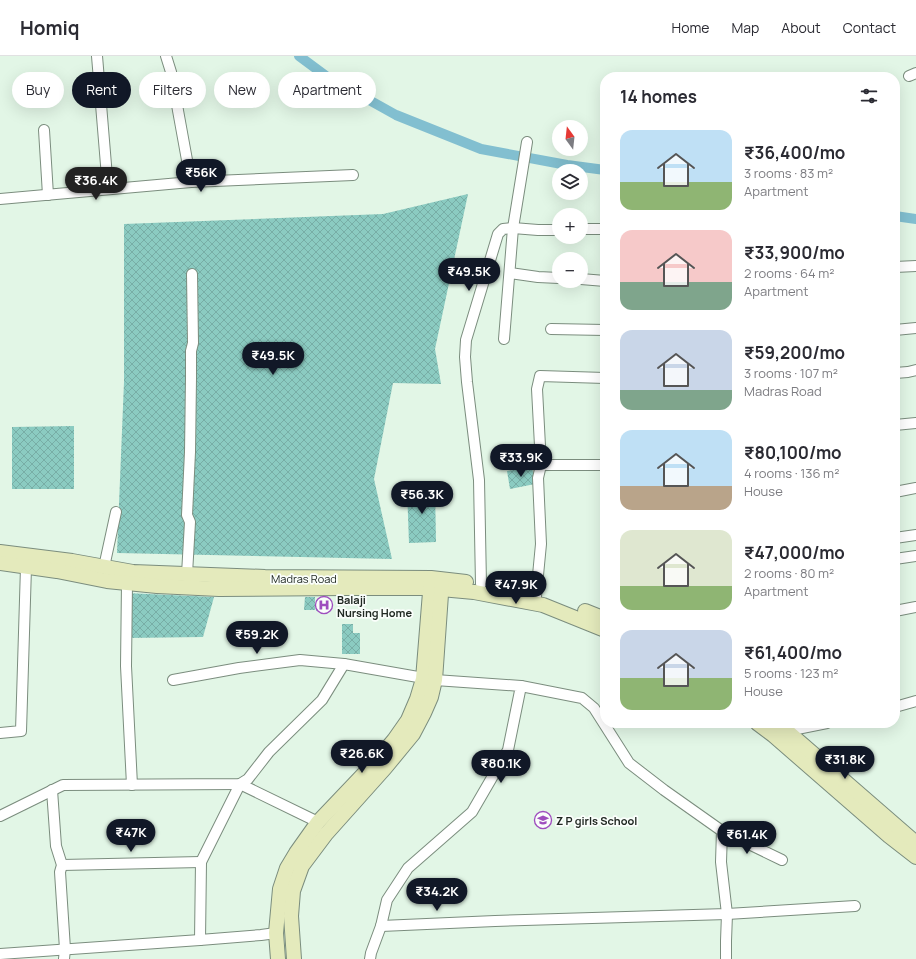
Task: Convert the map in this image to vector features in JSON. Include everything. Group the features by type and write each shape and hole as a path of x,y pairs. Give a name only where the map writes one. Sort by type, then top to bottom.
{"main road":[{"name":"Madras Road","path":"0,552 72,561 133,572 436,584 481,584 551,599 600,617"},
{"path":"0,563 57,571 107,581 157,586 218,589 345,588 436,584 543,605 600,628"},
{"path":"294,959 291,916 293,891 302,866 326,834 413,734 431,697 429,680 436,584"},
{"path":"278,959 276,933 280,889 287,868 318,822 394,740 408,720 417,699 429,680"},
{"path":"764,728 889,836 916,857"},
{"path":"786,728 916,843"}],"street":[{"path":"97,56 108,189"},
{"path":"166,56 191,182"},
{"path":"44,130 48,195"},
{"path":"504,339 513,228 527,142"},
{"path":"0,199 191,182 353,175"},
{"path":"481,584 479,480 467,382 465,357 466,340 498,234 503,229 513,228 552,230"},
{"path":"588,229 600,229"},
{"path":"900,267 916,266"},
{"path":"510,273 552,278"},
{"path":"187,574 190,522 187,515 190,452 190,351 193,343 192,274"},
{"path":"588,280 600,281"},
{"path":"900,330 916,328"},
{"path":"551,329 600,330"},
{"path":"900,373 916,370"},
{"path":"536,596 541,544 538,478 540,465 537,389 540,376 600,378"},
{"path":"900,425 916,423"},
{"path":"540,465 600,465"},
{"path":"900,491 916,488"},
{"path":"104,567 116,512"},
{"path":"900,537 916,535"},
{"path":"900,558 916,556"},
{"path":"0,734 21,731 26,567"},
{"path":"127,583 126,666 132,785"},
{"path":"900,610 916,607"},
{"path":"173,680 239,668 300,660 344,664 429,680 521,686 582,698 594,708 600,717"},
{"path":"200,940 201,862 240,784 248,779 269,752 322,700 344,664"},
{"path":"370,959 381,926 387,900 408,868 472,812 508,750 521,686"},
{"path":"900,706 916,701"},
{"path":"607,728 629,763 664,790 722,831 782,860"},
{"path":"0,816 63,784 240,784 318,822"},
{"path":"52,790 56,846 62,865 60,872 64,954"},
{"path":"722,831 721,862 727,914 726,959"},
{"path":"62,865 201,862"},
{"path":"381,926 727,914 855,906"},
{"path":"0,954 64,954 200,940 261,936 276,933"}],"building":[{"path":"468,194 435,349 441,384 393,383 374,479 392,559 117,553 124,382 124,224 383,214"},
{"path":"74,426 74,489 12,489 12,427"},
{"path":"532,467 535,484 510,489 507,471"},
{"path":"435,488 436,542 409,543 407,489"},
{"path":"126,593 214,597 203,637 128,638"},
{"path":"305,597 315,597 315,610 304,610"},
{"path":"331,599 331,610 316,611 316,600"},
{"path":"342,624 353,624 353,633 360,633 360,654 342,654"}],"waterway":[{"path":"299,56 326,76 396,115 481,149 567,165 600,169"},
{"path":"900,217 916,219"}],"place":[{"name":"Balaji Nursing Home","path":"324,605"},
{"name":"Z P girls School","path":"543,820"}]}
